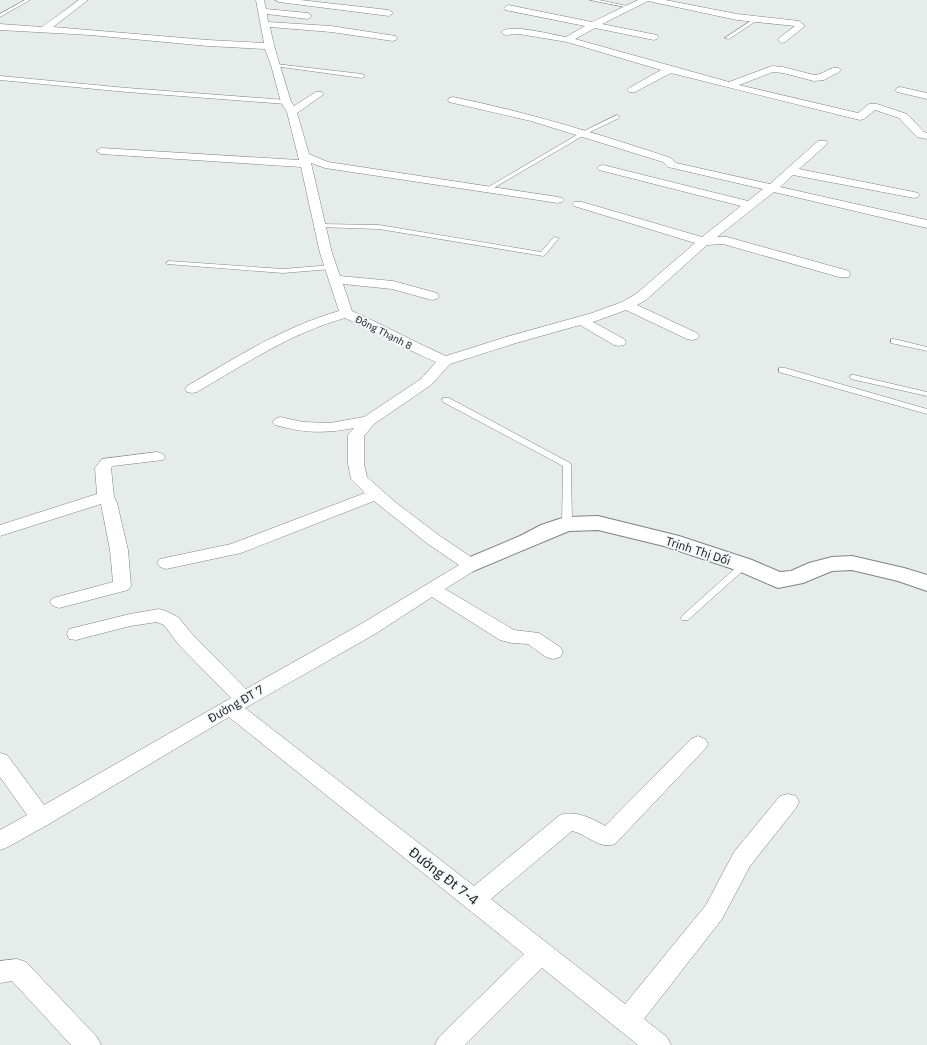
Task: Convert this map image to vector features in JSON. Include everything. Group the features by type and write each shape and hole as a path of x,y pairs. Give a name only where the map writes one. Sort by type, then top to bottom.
{"street":[{"path":"45,29 84,0"},
{"path":"279,0 389,13"},
{"path":"568,40 577,33 645,0"},
{"path":"652,0 718,14 799,24 801,26 782,40"},
{"path":"261,5 316,18"},
{"name":"Đông Thạnh 8","path":"261,5 269,46 289,107 333,273 346,313 445,361"},
{"path":"508,8 595,24 654,37"},
{"path":"265,24 332,29 393,38"},
{"path":"0,27 45,29 208,43 269,46"},
{"path":"505,32 519,31 568,40 730,85 860,117 873,106 903,116 921,135 927,136"},
{"path":"632,90 670,69"},
{"path":"730,85 772,69 783,70 814,78 821,78 836,70"},
{"path":"900,90 927,96"},
{"path":"289,107 319,94"},
{"path":"453,100 532,118 584,133 667,160 672,165 927,224"},
{"path":"471,565 434,540 389,506 359,478 356,464 356,436 369,421 426,382 445,361 520,337 582,321 628,305 641,297 720,228 772,188 822,143"},
{"path":"101,151 304,160 325,165 558,200"},
{"path":"603,168 750,205"},
{"path":"790,171 914,195"},
{"path":"578,204 705,242 723,240 844,274"},
{"path":"333,273 394,285 432,296"},
{"path":"628,305 692,336"},
{"path":"192,389 263,347 315,322 346,313"},
{"path":"582,321 619,342"},
{"path":"280,422 303,427 330,428 369,421"},
{"path":"59,602 122,586 119,550 109,503 106,496 103,468 108,462 156,457"},
{"path":"166,563 235,549 377,494"},
{"path":"0,531 106,496"},
{"name":"Trịnh Thị Dối","path":"471,565 528,541 549,530 567,524 598,523 671,541 744,566 778,580 795,578 817,568 832,564 852,563 904,574 927,583"},
{"name":"Đường ĐT 7","path":"0,842 237,703 368,629 471,565"},
{"path":"432,589 507,635 512,637 532,638 553,652"},
{"name":"Đường Đt 7-4","path":"76,634 130,620 159,615 171,621 237,703 540,954 658,1045"},
{"path":"474,900 568,821 585,825 607,838 698,744"},
{"path":"0,760 41,818"},
{"path":"626,1021 714,912 742,860 788,802"},
{"path":"448,1045 540,954"},
{"path":"0,972 17,970 44,996 88,1045"}],"lane":[{"path":"0,16 28,0"},
{"path":"592,0 630,7"},
{"path":"727,38 757,19"},
{"path":"276,65 362,76"},
{"path":"0,78 289,107"},
{"path":"488,189 584,133 617,117"},
{"path":"320,226 379,227 543,254 556,238"},
{"path":"169,263 283,272 333,273"},
{"path":"894,341 927,349"},
{"path":"782,370 927,412"},
{"path":"854,377 927,394"},
{"path":"446,400 567,465 567,524"},
{"path":"685,618 744,566"}]}
